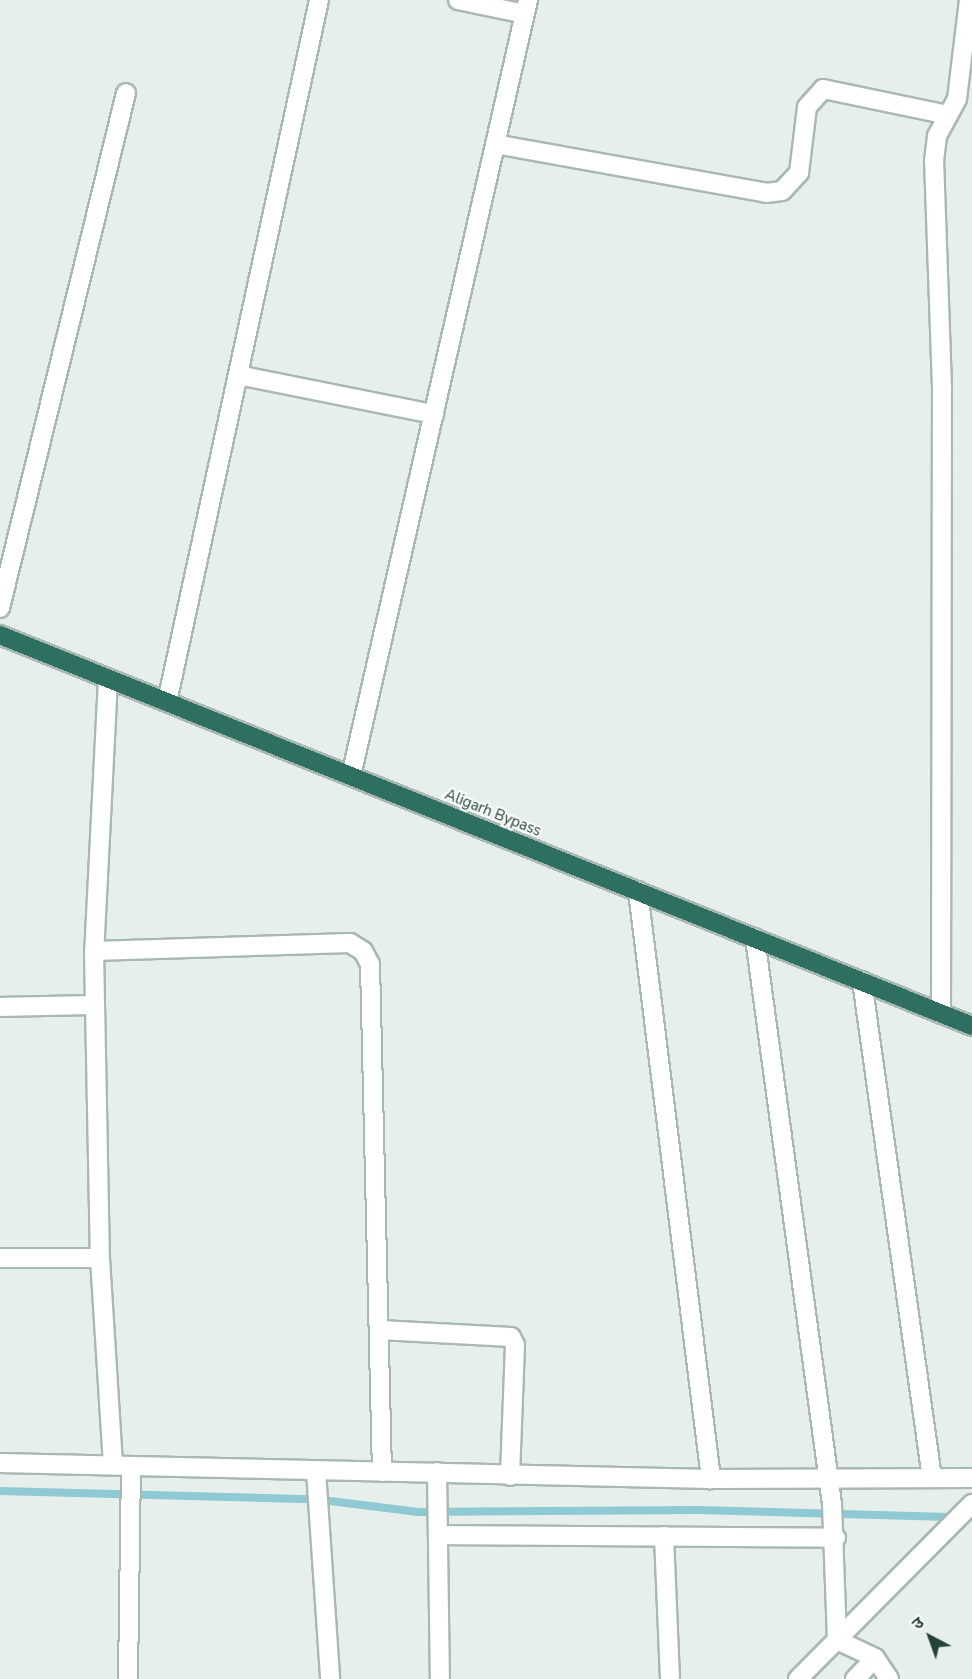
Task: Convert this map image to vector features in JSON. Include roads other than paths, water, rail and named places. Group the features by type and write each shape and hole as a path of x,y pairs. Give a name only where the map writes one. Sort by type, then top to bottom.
{"highway":[{"name":"Aligarh Bypass","path":"0,635 972,1026"}],"street":[{"path":"167,702 319,0"},
{"path":"351,776 526,7 458,0"},
{"path":"941,1014 942,400 934,160 937,136 957,99 969,0"},
{"path":"495,144 766,193 782,191 799,173 807,107 823,89 948,115"},
{"path":"0,608 126,93"},
{"path":"238,375 434,414"},
{"path":"108,679 94,951 100,1258 113,1465"},
{"path":"638,891 711,1479"},
{"path":"756,938 834,1521 856,1649 855,1679"},
{"path":"94,951 350,943 363,951 370,964 382,1472"},
{"path":"862,981 932,1478"},
{"path":"0,1007 95,1005"},
{"path":"0,1258 100,1258"},
{"path":"380,1330 510,1337 515,1345 510,1476"},
{"path":"0,1463 113,1465 131,1482 316,1471 711,1479 972,1478"},
{"path":"316,1471 330,1679"},
{"path":"436,1472 440,1679"},
{"path":"128,1679 131,1482"},
{"path":"798,1679 856,1649 972,1504"},
{"path":"438,1535 664,1536 834,1521"},
{"path":"664,1536 670,1679"},
{"path":"856,1649 889,1679"}],"waterway":[{"path":"0,1491 314,1499 418,1512 699,1510 957,1517"}]}
